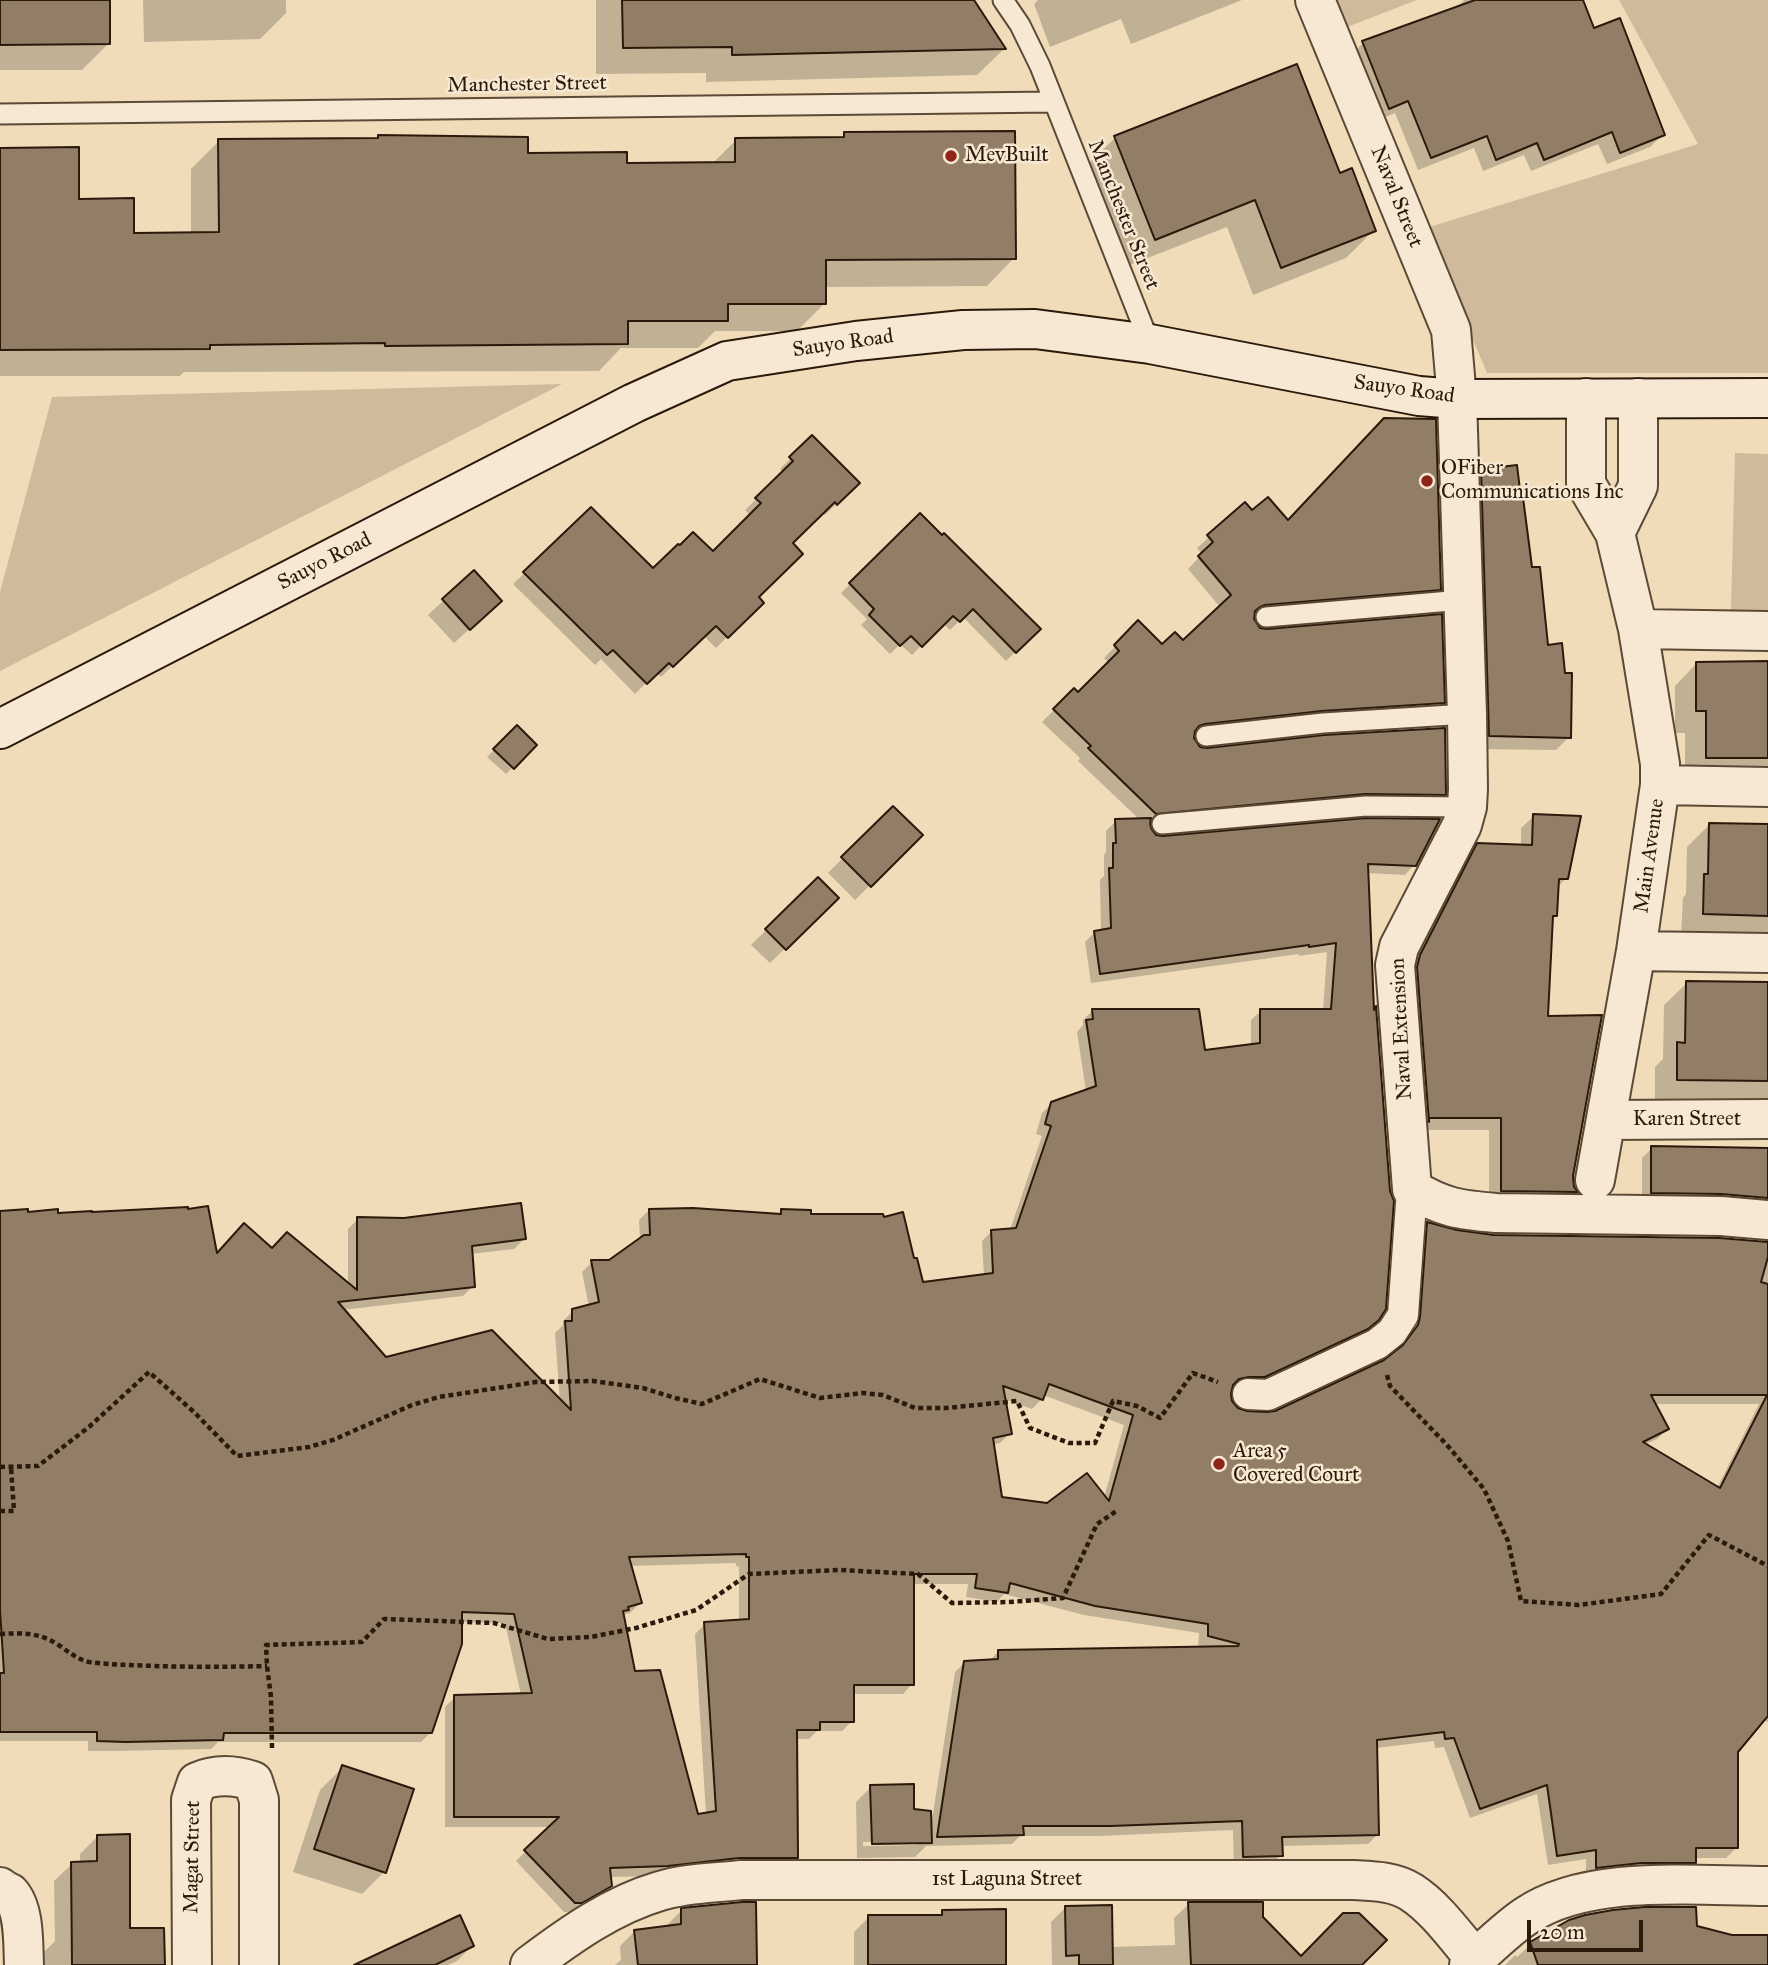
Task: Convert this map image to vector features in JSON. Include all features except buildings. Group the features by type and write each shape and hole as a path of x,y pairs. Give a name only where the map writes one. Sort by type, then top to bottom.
{"street":[{"name":"Naval Street","path":"1315,0 1451,330 1457,399"},
{"name":"Sauyo Road","path":"0,729 634,403 727,361 856,341 963,330 1035,329 1150,344 1419,396 1457,399 1768,398"},
{"name":"Main Avenue","path":"1586,398 1586,484 1615,533 1638,629 1657,740 1660,785 1636,951 1595,1180"},
{"path":"1615,533 1638,486 1638,398"},
{"name":"Naval Extension","path":"1412,1189 1395,965 1399,947 1462,825 1466,807 1467,714 1457,399"},
{"path":"1638,629 1768,631"},
{"path":"1660,785 1768,787"},
{"path":"1636,951 1768,953"},
{"name":"Karen Street","path":"1606,1120 1768,1119"},
{"path":"1248,1394 1268,1395 1377,1344 1392,1332 1403,1315 1412,1189 1435,1203 1466,1211 1721,1216 1768,1220"},
{"name":"Magat Street","path":"192,1965 191,1800 197,1783 209,1777 240,1777 253,1781 259,1800 259,1965"},
{"name":"1st Laguna Street","path":"530,1965 574,1932 632,1900 663,1890 741,1880 1381,1881 1410,1891 1429,1908 1472,1962"},
{"path":"1472,1962 1526,1916 1559,1899 1596,1890 1638,1885 1768,1886"},
{"path":"0,1887 10,1893 19,1911 24,1965"}],"lane":[{"name":"Manchester Street","path":"1003,0 1020,25 1040,66 1150,344"},
{"name":"Manchester Street","path":"0,114 1055,102"},
{"path":"1266,617 1462,600"},
{"path":"1206,736 1323,723 1467,714"},
{"path":"1162,824 1366,806 1466,807"}],"path":[{"path":"1377,1344 1390,1386 1484,1489 1508,1541 1521,1601 1579,1605 1661,1594 1709,1535 1768,1566"},
{"path":"0,1467 38,1466 89,1427 149,1372 194,1412 237,1456 309,1447 334,1440 412,1405 439,1396 536,1382 593,1381 643,1388 702,1404 760,1379 820,1398 863,1393 883,1395 915,1408 946,1408 1017,1401 1030,1428 1069,1443 1095,1443 1112,1401 1137,1406 1160,1418 1194,1373 1248,1394"},
{"path":"0,1511 14,1511 11,1467"},
{"path":"272,1745 266,1645 362,1642 384,1619 494,1623 548,1639 591,1637 636,1628 695,1610 749,1574 839,1570 918,1574 952,1603 1062,1598 1097,1524 1118,1510"},
{"path":"0,1634 41,1635 73,1656 87,1661 122,1665 267,1666"}],"shaded area":[{"path":"1336,0 1417,0 1347,27"},
{"path":"1619,0 1768,0 1768,373 1487,373 1426,228 1698,144"},
{"path":"562,384 0,671 0,592 52,397"},
{"path":"1735,453 1768,454 1768,612 1731,611"}],"place":[{"name":"MevBuilt","path":"951,156"},
{"name":"OFiber Communications Inc","path":"1427,481"},
{"name":"Area 5 Covered Court","path":"1219,1464"}]}
